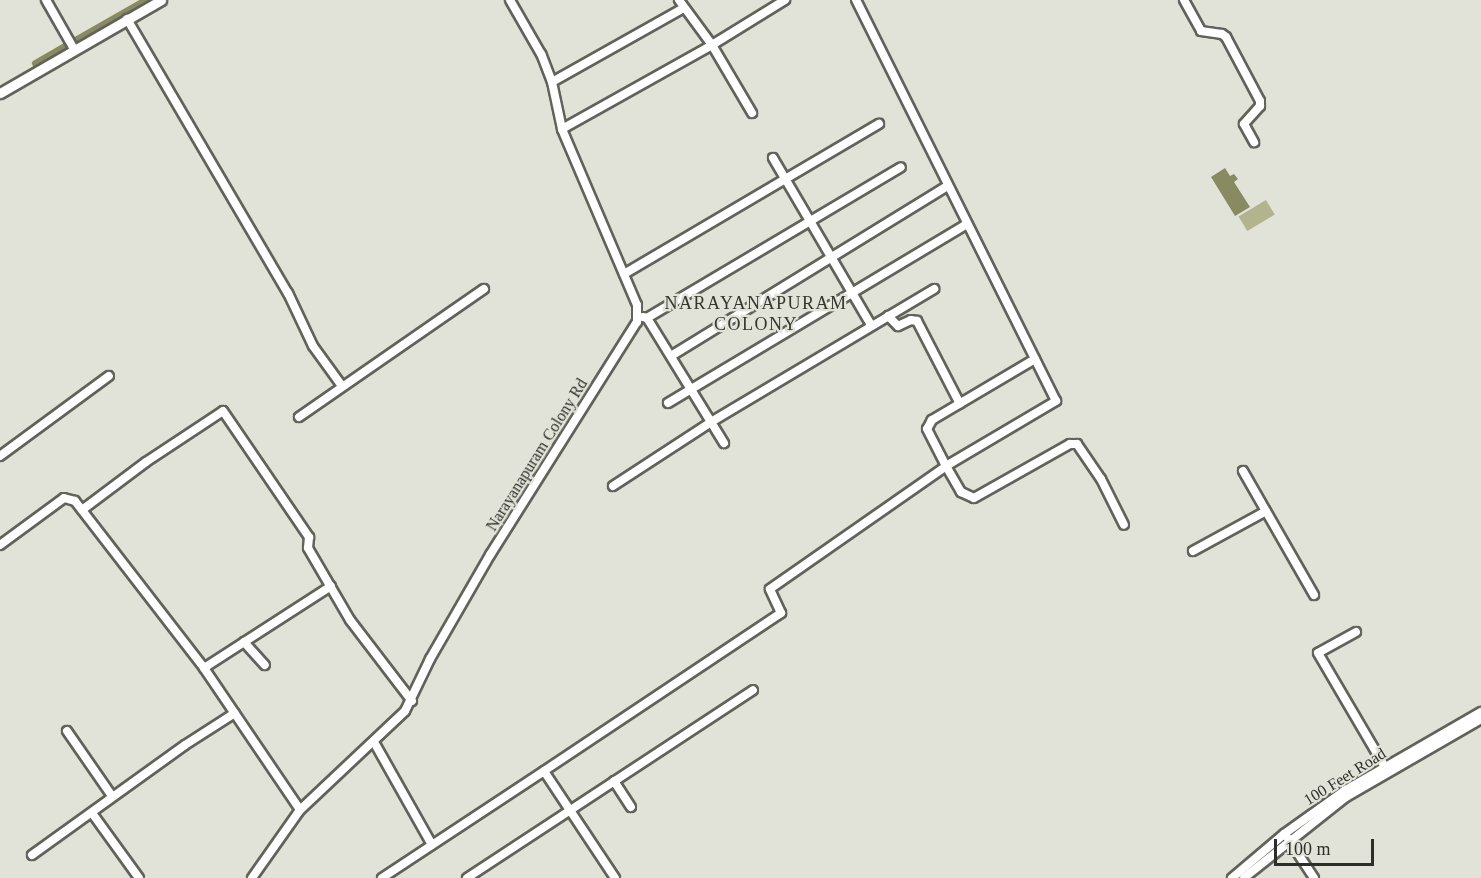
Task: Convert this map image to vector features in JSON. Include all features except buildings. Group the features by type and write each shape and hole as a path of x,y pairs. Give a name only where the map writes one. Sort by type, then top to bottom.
{"main road":[{"path":"0,93 161,0"}],"street":[{"path":"46,0 74,49"},
{"path":"510,0 541,54 552,81 562,129 624,274 639,316 647,318 724,443"},
{"path":"679,0 712,45 752,113"},
{"path":"562,129 712,45 785,0"},
{"path":"385,877 781,613 770,589 946,466 1055,402 1035,358 946,186 856,0"},
{"path":"1184,0 1201,31 1221,33 1226,37 1260,101 1260,106 1244,124 1254,142"},
{"path":"552,81 684,8"},
{"path":"128,19 288,293 313,346 342,386"},
{"path":"624,274 879,124"},
{"path":"773,158 871,325"},
{"path":"647,318 901,167"},
{"path":"671,356 946,186"},
{"path":"668,403 851,291 966,225"},
{"path":"299,417 484,289"},
{"path":"613,486 711,422 934,289"},
{"name":"Narayanapuram Colony Rd","path":"252,878 300,810 405,711 430,659 490,555 639,316"},
{"path":"888,316 898,326 911,320 916,321 960,404"},
{"path":"1035,358 932,420 927,429 946,466 961,492 974,498 1070,444 1077,444 1101,479 1124,525"},
{"path":"0,456 109,376"},
{"path":"82,510 146,462 224,411 309,537 308,548 350,620 411,701"},
{"path":"1243,471 1314,595"},
{"path":"0,545 64,498 72,499 204,668 300,810"},
{"path":"1193,551 1266,512"},
{"path":"204,668 331,586"},
{"path":"1356,632 1318,653 1385,767"},
{"path":"244,642 265,665"},
{"path":"466,878 753,690"},
{"name":"100 Feet Road","path":"1232,878 1344,791 1481,712"},
{"path":"32,855 92,813 112,796 235,713"},
{"name":"100 Feet Road","path":"1244,878 1287,837 1346,797 1481,719"},
{"path":"67,731 112,796"},
{"path":"374,742 432,844"},
{"path":"544,771 615,878"},
{"path":"614,781 631,807"},
{"path":"92,813 140,878"},
{"path":"1287,837 1314,878"}],"shaded area":[{"path":"1225,168 1230,176 1234,174 1238,179 1234,182 1250,207 1235,216 1211,177"},
{"path":"1266,200 1275,215 1247,231 1239,216"}],"waterway":[{"path":"75,40 145,0"},
{"path":"35,63 66,45"}],"district":[{"name":"NARAYANAPURAM COLONY","path":"756,314"}]}
